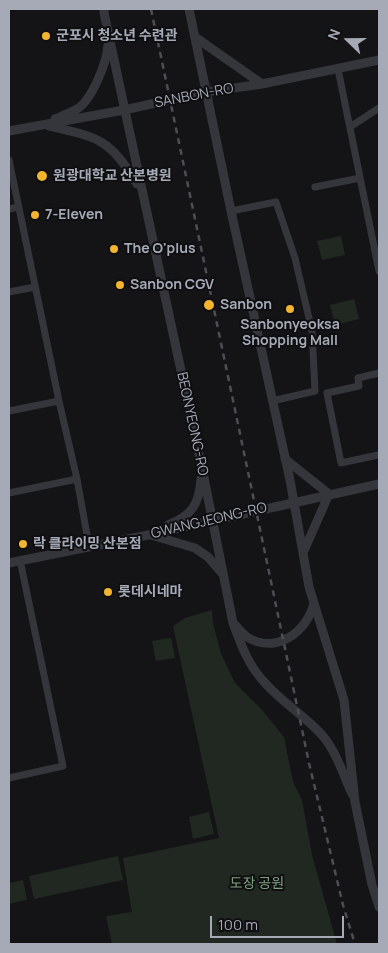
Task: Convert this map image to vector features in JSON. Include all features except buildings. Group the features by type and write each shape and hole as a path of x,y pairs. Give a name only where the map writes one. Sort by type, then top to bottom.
{"street":[{"name":"BEONYEONG-RO","path":"189,9 285,459 303,553 314,602 344,700 355,802 372,885 379,907"},
{"name":"BEONYEONG-RO","path":"104,10 141,191 202,468 233,623 245,654 265,684 324,737 335,755 355,802"},
{"path":"44,125 79,108 87,98 108,52 109,37"},
{"path":"195,37 262,84"},
{"name":"SANBON-RO","path":"9,131 124,110 206,92 262,84 379,60"},
{"path":"338,69 379,270"},
{"path":"350,127 379,108"},
{"path":"44,125 89,135 109,146 124,161 141,191"},
{"path":"9,160 77,479 89,546"},
{"path":"315,187 360,178"},
{"path":"231,211 276,202 295,258 309,313 312,331 315,391 272,400"},
{"path":"9,209 18,207"},
{"path":"9,292 35,286"},
{"path":"378,455 341,463 327,393 359,386 358,378 379,374"},
{"path":"9,411 59,400"},
{"path":"285,459 329,494 303,553"},
{"path":"148,535 179,521 191,512 199,496 202,468"},
{"path":"9,493 77,479"},
{"name":"GWANGJEONG-RO","path":"9,563 148,535 379,484"},
{"path":"148,535 195,548 208,557 222,574"},
{"path":"9,778 63,766 20,560"},
{"path":"233,623 246,636 256,641 277,642 290,638 300,630 312,612 314,602"}],"green space":[{"path":"341,236 345,255 322,260 317,241"},
{"path":"354,299 359,319 335,325 330,305"},
{"name":"도장 공원","path":"212,610 213,623 221,654 235,683 262,710 284,737 293,782 302,800 312,855 337,944 112,944 106,916 132,912 123,858 219,838 173,626 185,618"},
{"path":"171,638 175,658 156,661 152,641"},
{"path":"209,812 214,834 193,839 189,817"},
{"path":"118,856 123,880 34,899 29,876"},
{"path":"23,880 27,900 9,904 9,883"}],"railway":[{"path":"151,9 309,763 343,905 355,944"}],"place":[{"name":"군포시 청소년 수련관","path":"46,36"},
{"name":"원광대학교 산본병원","path":"42,176"},
{"name":"7-Eleven","path":"35,215"},
{"name":"The O'plus","path":"114,249"},
{"name":"Sanbon CGV","path":"120,285"},
{"name":"Sanbon","path":"209,305"},
{"name":"Sanbonyeoksa Shopping Mall","path":"290,309"},
{"name":"락 클라이밍 산본점","path":"23,544"},
{"name":"롯데시네마","path":"108,592"}]}
